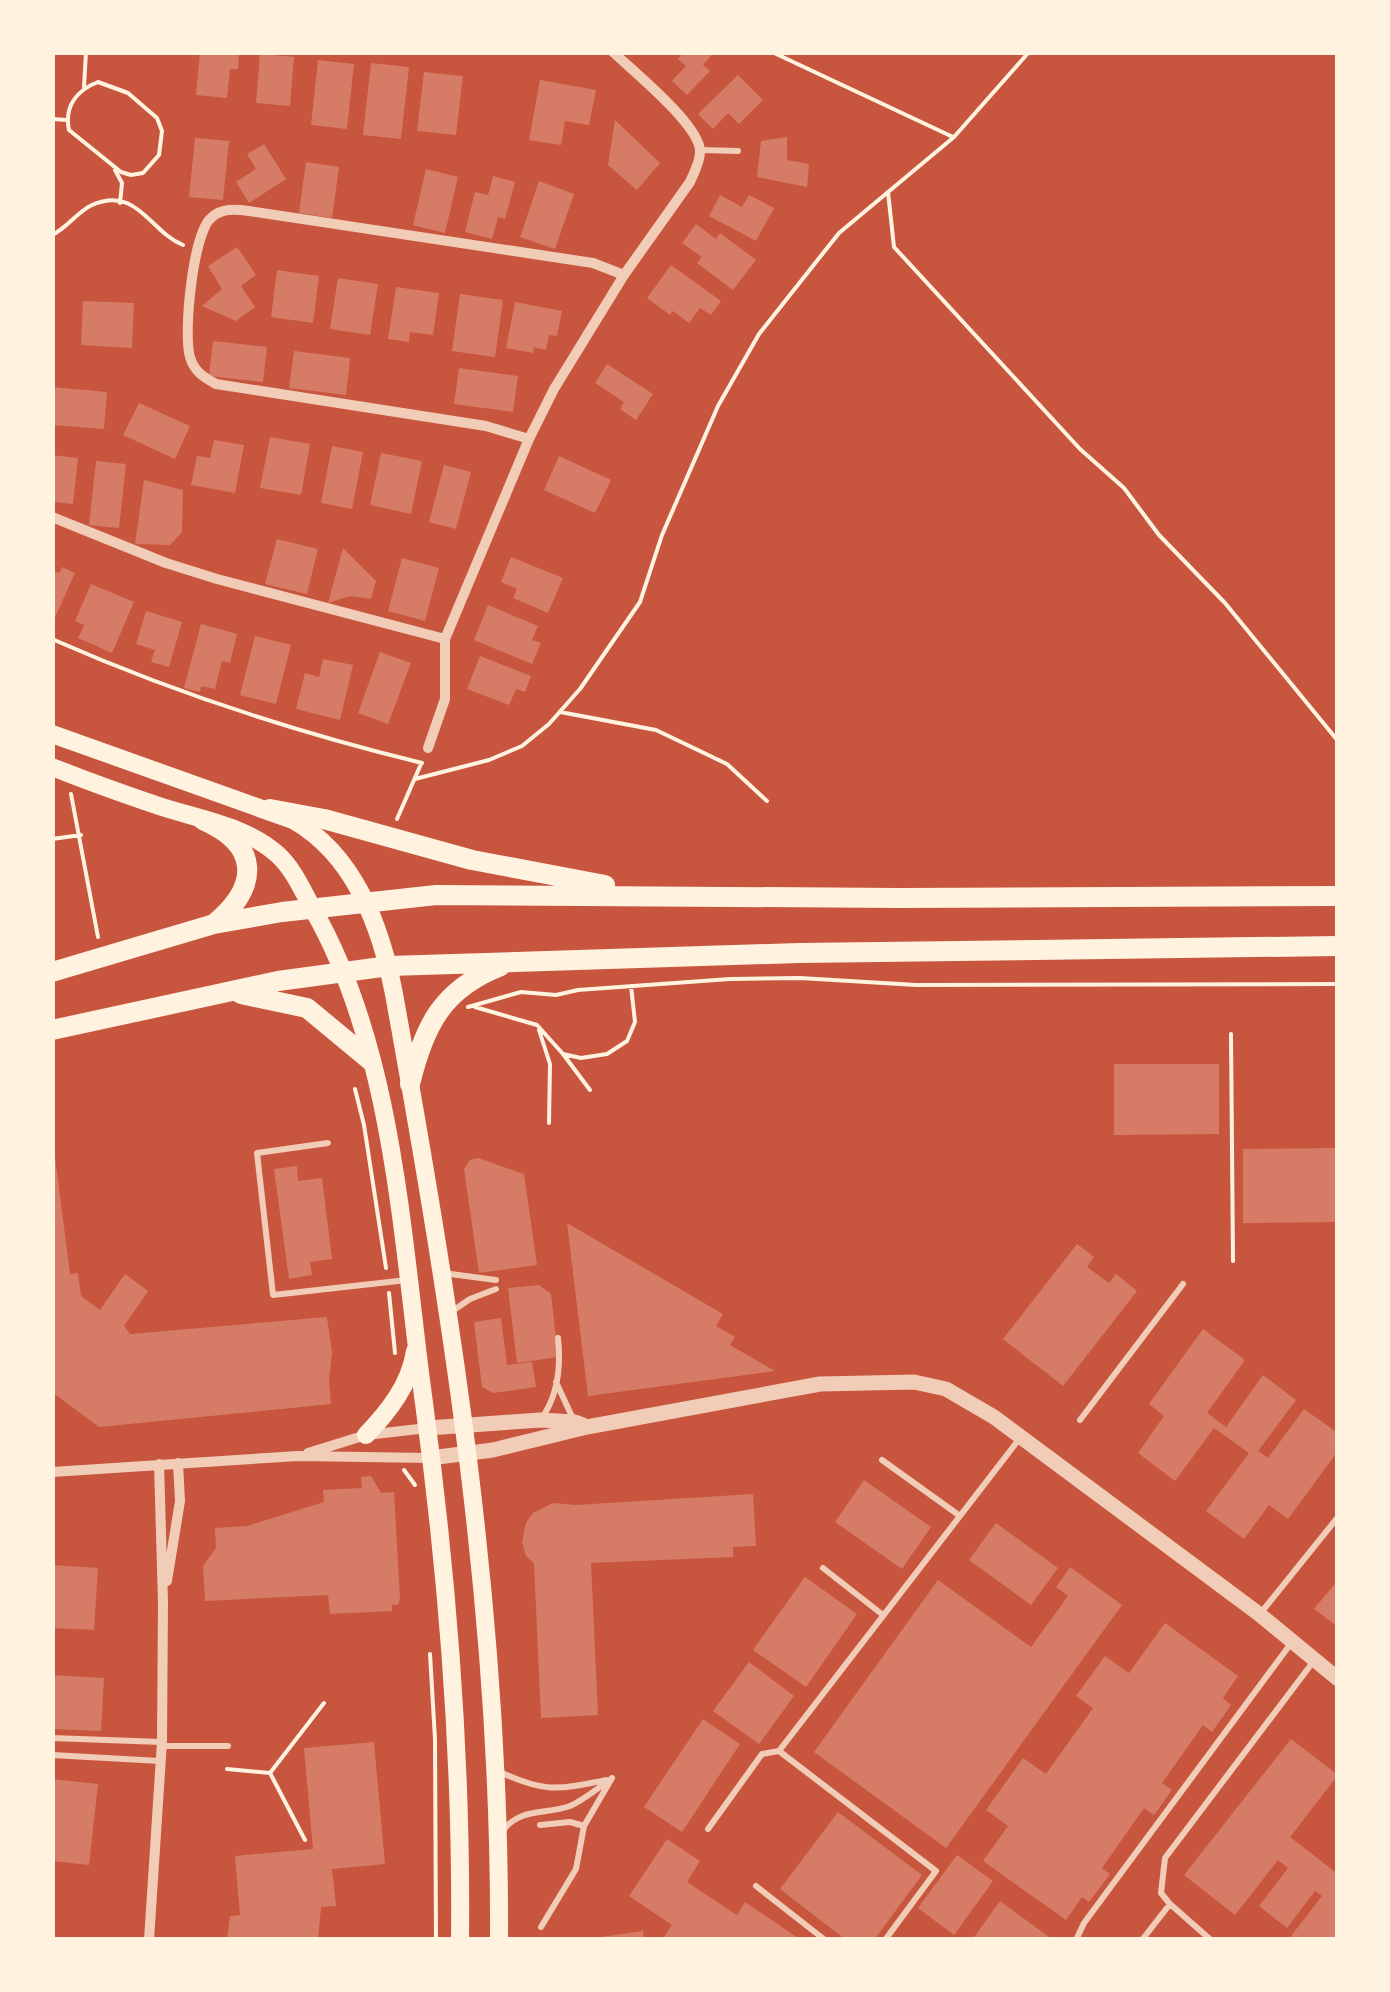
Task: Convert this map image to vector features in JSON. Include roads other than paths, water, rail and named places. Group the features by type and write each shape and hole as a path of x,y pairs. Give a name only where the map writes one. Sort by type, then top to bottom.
{"main road":[{"path":"52,734 270,810 302,825 325,842 351,874 365,902 388,966 450,1312 470,1454 484,1583 496,1770 499,1940"},
{"path":"59,769 247,835 276,853 313,909 345,970 371,1060 398,1195 416,1321 456,1735 460,1940"},
{"path":"270,810 324,819 488,863 666,897"},
{"path":"203,820 233,836 247,863 241,892 214,924"},
{"path":"52,972 214,924 365,902 483,893 666,897 1338,896"},
{"path":"52,1030 229,992 388,966 799,953 1338,946"},
{"path":"410,1084 419,1048 439,1009 468,982 512,961"},
{"path":"229,992 306,1008 371,1060"},
{"path":"366,1436 392,1406 408,1374 415,1356 416,1321"}],"street":[{"path":"428,748 445,699 446,639 529,439 624,274 690,182 701,150 692,130 613,52"},
{"path":"529,439 486,426 216,384 202,377 194,367 187,336 200,233 212,216 228,210 249,211 594,263 624,274"},
{"path":"52,517 217,579 446,639"},
{"path":"52,1472 298,1456 430,1458 470,1454 581,1424 820,1384 914,1382 946,1389 994,1417 1259,1614 1338,1679"},
{"path":"298,1456 366,1436 428,1428 540,1420 581,1424"},
{"path":"163,1602 180,1501 178,1463"},
{"path":"149,1940 162,1744 159,1464"}],"lane":[{"path":"701,150 738,151"},
{"path":"328,1143 257,1153 273,1295 410,1279"},
{"path":"443,1273 496,1280"},
{"path":"1080,1420 1183,1284"},
{"path":"450,1312 470,1299 496,1290"},
{"path":"540,1420 548,1410 561,1360 558,1338"},
{"path":"556,1382 581,1424"},
{"path":"708,1829 762,1754 779,1751 1020,1438"},
{"path":"882,1460 960,1516"},
{"path":"1259,1614 1338,1518"},
{"path":"823,1568 883,1615"},
{"path":"1076,1940 1084,1923 1292,1642"},
{"path":"1211,1940 1161,1893 1165,1858 1314,1661"},
{"path":"52,1738 228,1746"},
{"path":"779,1751 936,1871 886,1940"},
{"path":"52,1755 161,1761"},
{"path":"496,1770 528,1784 557,1790 612,1778"},
{"path":"541,1927 576,1868 584,1826 612,1778"},
{"path":"498,1836 516,1817 572,1805 612,1778"},
{"path":"540,1825 570,1822 584,1826"},
{"path":"756,1886 825,1940"},
{"path":"1142,1940 1170,1904"}]}
